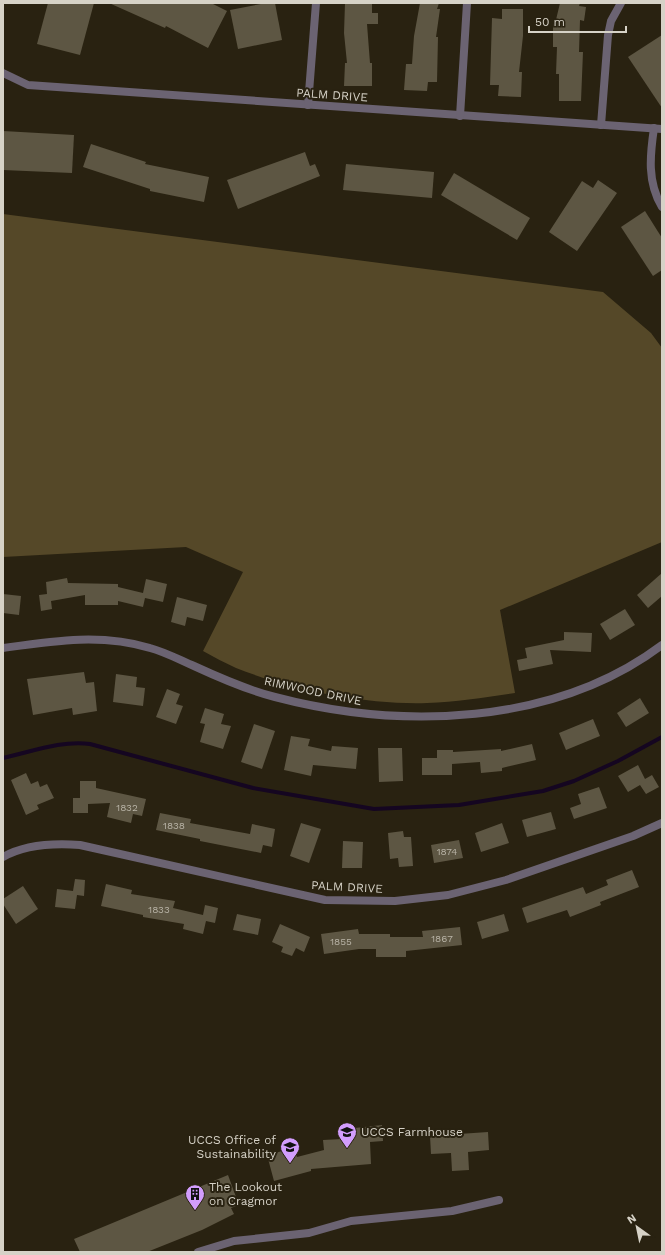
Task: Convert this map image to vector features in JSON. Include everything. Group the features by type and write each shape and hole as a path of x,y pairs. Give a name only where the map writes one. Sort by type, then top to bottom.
{"street":[{"path":"308,105 316,3"},
{"path":"460,116 467,3"},
{"path":"601,125 608,35 611,21 620,3"},
{"name":"PALM DRIVE","path":"3,73 28,86 658,129"},
{"path":"658,129 650,158 655,194 662,207"},
{"name":"RIMWOOD DRIVE","path":"3,648 66,639 86,639 128,644 150,648 220,678 275,697 354,712 434,716 465,715 512,708 564,695 590,686 613,675 662,645"},
{"name":"PALM DRIVE","path":"3,857 24,848 43,845 80,844 325,900 395,901 448,895 506,880 633,836 662,823"},
{"path":"198,1252 234,1241 308,1232 351,1221 452,1211 499,1200"}],"shaded area":[{"path":"3,214 603,292 651,333 662,348 662,542 500,610 515,693 427,703 404,703 355,699 305,689 258,676 236,668 203,651 243,572 186,547 3,557"}],"building":[{"path":"48,3 94,3 80,55 37,44"},
{"path":"109,3 211,3 227,11 208,48 166,26 165,28"},
{"path":"266,3 275,3 282,40 238,49 230,10"},
{"path":"345,3 372,3 372,13 378,13 378,24 367,24 370,63 372,63 372,86 344,86 345,63 347,63 344,33"},
{"path":"420,3 439,3 437,9 440,9 436,37 438,37 437,82 428,82 427,91 404,90 406,64 412,64 414,36"},
{"path":"560,3 580,3 579,6 586,7 584,21 580,20 579,52 583,52 581,101 559,101 559,74 556,74 557,47 553,47 553,24 555,24"},
{"path":"502,9 523,9 523,36 519,72 522,72 521,97 498,96 499,85 490,85 492,18 502,19"},
{"path":"662,35 662,108 628,57"},
{"path":"3,131 74,135 72,173 3,170"},
{"path":"91,144 146,162 145,164 209,177 204,202 150,191 150,189 83,167"},
{"path":"305,152 310,166 315,164 320,176 238,209 227,180"},
{"path":"346,164 434,172 432,198 343,190"},
{"path":"454,173 530,218 517,240 441,195"},
{"path":"598,180 617,193 577,251 549,232 582,181 593,188"},
{"path":"645,211 662,238 662,270 653,276 621,227"},
{"path":"662,573 662,596 648,608 637,595"},
{"path":"67,578 68,583 118,584 118,587 143,593 146,579 167,584 163,602 145,598 143,607 118,601 118,605 85,605 85,595 51,601 52,609 41,611 39,595 47,594 46,582"},
{"path":"3,594 21,596 19,615 3,613"},
{"path":"177,597 207,605 203,621 187,617 185,626 171,622"},
{"path":"625,609 635,625 610,640 600,624"},
{"path":"564,632 592,633 591,652 550,650 553,664 519,671 517,660 527,658 525,648 564,640"},
{"path":"84,672 86,683 94,682 97,711 73,715 72,708 33,715 27,679"},
{"path":"116,674 137,677 136,687 145,688 143,706 113,702"},
{"path":"167,689 180,694 176,704 183,706 176,724 156,717"},
{"path":"640,698 649,713 626,727 617,713"},
{"path":"205,708 224,714 221,724 231,726 223,749 200,742 205,724 200,723"},
{"path":"593,719 600,736 566,750 559,733"},
{"path":"254,724 275,731 262,769 241,762"},
{"path":"291,736 310,739 308,746 331,751 332,746 358,748 356,769 313,765 311,776 284,770"},
{"path":"532,744 536,760 502,768 502,771 481,773 480,762 452,764 452,775 422,775 422,758 437,758 437,750 453,750 453,752 501,749 501,751"},
{"path":"378,748 402,748 403,781 379,782"},
{"path":"638,765 645,779 652,775 659,787 646,794 640,785 628,792 618,776"},
{"path":"26,773 31,784 38,781 40,787 47,784 54,798 37,805 39,809 26,815 11,780"},
{"path":"80,781 96,781 96,788 146,799 142,816 133,814 131,823 107,817 110,803 88,804 88,813 73,813 73,798 80,798"},
{"path":"599,787 607,808 574,819 570,808 581,804 578,794"},
{"path":"551,812 556,829 527,837 522,820"},
{"path":"160,813 191,819 190,823 250,834 252,824 275,829 272,847 263,845 261,853 200,841 200,839 156,830"},
{"path":"301,823 321,829 309,863 290,856"},
{"path":"502,823 509,843 481,852 475,833"},
{"path":"403,831 404,837 411,837 413,866 399,867 398,858 390,859 388,833"},
{"path":"459,840 463,858 434,863 431,845"},
{"path":"343,841 363,842 362,868 342,868"},
{"path":"632,870 639,887 600,902 601,905 570,917 567,910 527,923 522,908 583,887 586,894 608,885 606,880"},
{"path":"75,879 85,880 84,896 77,895 75,909 55,907 57,889 73,891"},
{"path":"106,884 132,890 131,894 175,901 173,908 203,915 205,905 218,908 215,923 206,921 203,934 183,929 184,924 143,917 143,915 101,906"},
{"path":"23,886 38,909 16,924 3,904 3,899"},
{"path":"237,914 261,919 258,935 233,930"},
{"path":"504,914 509,931 482,939 477,922"},
{"path":"280,924 310,937 304,952 296,948 292,956 281,952 283,947 272,942"},
{"path":"460,927 462,945 406,951 406,957 376,957 376,949 359,949 324,954 321,934 358,929 359,934 390,934 390,937 423,937 422,931"},
{"path":"382,1125 383,1141 370,1142 371,1164 311,1169 311,1171 274,1181 267,1155 294,1148 297,1157 324,1150 323,1140 342,1139 342,1136 355,1135 355,1128"},
{"path":"488,1132 489,1150 468,1152 469,1170 452,1171 451,1153 431,1154 430,1136"},
{"name":"The Lookout on Cragmor","path":"228,1175 239,1205 231,1208 234,1214 202,1230 147,1252 80,1252 74,1239"}],"waterway":[{"path":"3,758 57,745 79,743 90,744 253,788 374,809 459,805 543,791 574,781 618,761 662,737"}],"place":[{"name":"UCCS Farmhouse","path":"347,1149"},
{"name":"UCCS Office of Sustainability","path":"290,1164"},
{"name":"The Lookout on Cragmor","path":"195,1211"}]}
